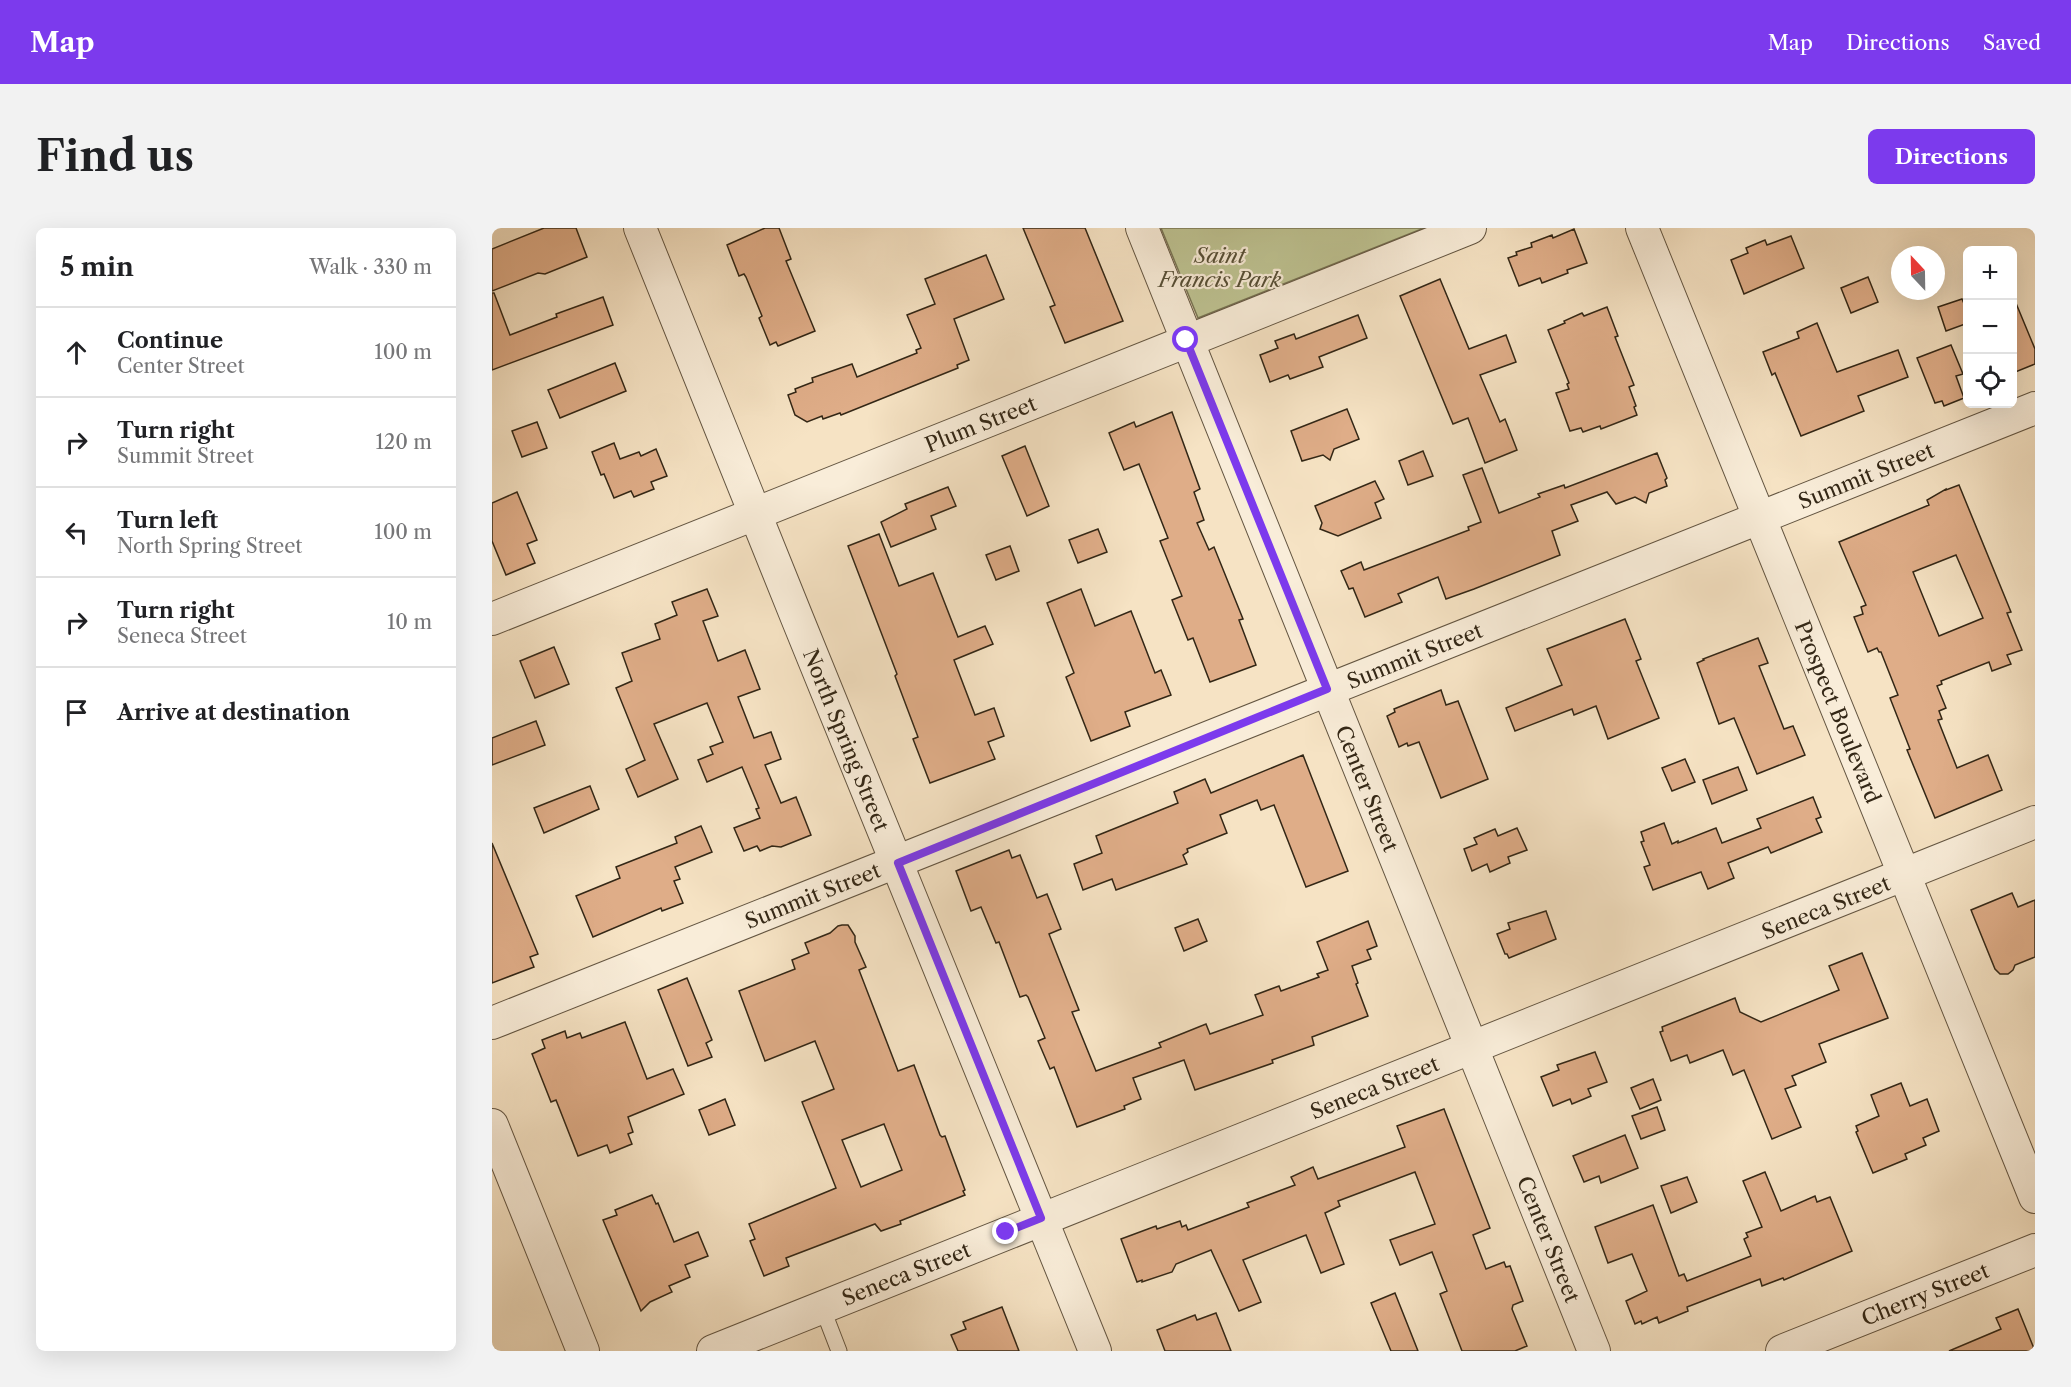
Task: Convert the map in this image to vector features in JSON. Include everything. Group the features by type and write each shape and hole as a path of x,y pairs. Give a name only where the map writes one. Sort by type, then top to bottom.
{"street":[{"name":"North Spring Street","path":"640,228 753,513 898,863 1095,1351"},
{"name":"Center Street","path":"1142,228 1594,1351"},
{"name":"Plum Street","path":"492,619 1470,228"},
{"name":"Prospect Boulevard","path":"1642,228 2035,1197"},
{"name":"Summit Street","path":"492,1023 2035,408"},
{"name":"Seneca Street","path":"713,1351 1041,1218 1473,1049 2035,822"},
{"path":"492,1125 582,1351"},
{"name":"Cherry Street","path":"1782,1351 2035,1250"}],"lane":[{"path":"822,1307 839,1351"}],"green space":[{"name":"Saint Francis Park","path":"1161,228 1424,228 1198,318"}],"building":[{"path":"544,228 576,228 587,257 545,274 538,273 492,291 492,249"},
{"path":"765,228 779,228 791,259 786,261 815,331 778,346 776,342 770,345 759,318 762,316 746,277 744,274 739,276 727,245"},
{"path":"1023,228 1085,228 1123,321 1065,343 1050,307 1055,305"},
{"path":"1574,229 1587,263 1542,283 1540,278 1519,286 1508,258 1517,255 1516,252 1532,247 1531,243 1552,235 1553,238"},
{"path":"1791,236 1804,268 1744,294 1731,260 1748,253 1746,248 1765,240 1767,245"},
{"path":"986,255 1004,299 954,319 969,360 957,365 958,368 841,415 840,413 823,419 822,416 807,422 795,415 788,395 796,392 795,389 813,382 812,378 852,364 857,377 917,353 916,350 921,348 907,315 935,304 925,279"},
{"path":"1868,277 1878,302 1851,313 1841,288"},
{"path":"1440,279 1469,349 1506,335 1516,362 1480,375 1500,422 1505,419 1517,450 1485,463 1468,418 1453,424 1400,296"},
{"path":"492,293 494,293 510,335 557,317 556,314 603,297 613,325 492,370"},
{"path":"1962,299 1963,325 1946,331 1938,307"},
{"path":"2017,306 2035,349 2035,364 2017,371"},
{"path":"1607,307 1618,336 1615,337 1634,385 1629,387 1637,415 1601,429 1600,426 1583,432 1581,428 1570,431 1556,393 1569,389 1567,384 1569,383 1548,330 1582,313 1584,316"},
{"path":"1358,315 1367,338 1319,357 1323,367 1290,379 1288,375 1270,382 1260,355 1278,348 1275,341 1294,334 1296,339"},
{"path":"1817,323 1837,372 1898,350 1908,377 1858,396 1864,411 1801,436 1775,373 1772,375 1763,352 1799,338 1797,332"},
{"path":"1951,345 1963,374 1956,376 1963,398 1944,406 1942,401 1935,403 1917,358"},
{"path":"615,363 626,391 560,418 548,390"},
{"path":"1347,409 1359,439 1334,449 1330,460 1323,455 1302,461 1291,431"},
{"path":"1172,412 1200,489 1194,492 1204,520 1197,523 1209,550 1214,547 1243,619 1239,620 1256,665 1210,682 1193,638 1188,640 1172,600 1182,596 1160,541 1168,538 1139,464 1124,470 1109,433 1134,422 1136,427"},
{"path":"537,422 547,448 522,457 512,431"},
{"path":"614,443 620,459 639,452 641,456 656,449 667,476 651,482 654,489 634,497 631,491 614,498 604,474 601,475 592,452"},
{"path":"1025,446 1049,506 1027,516 1002,456"},
{"path":"1423,451 1433,476 1408,485 1399,461"},
{"path":"1657,453 1667,478 1665,480 1667,486 1649,493 1646,503 1635,497 1616,504 1607,492 1571,505 1578,521 1552,531 1560,555 1474,589 1446,599 1438,577 1398,594 1402,602 1365,617 1353,588 1349,589 1341,571 1361,562 1364,570 1469,530 1468,527 1481,522 1463,475 1482,468 1499,513 1540,497 1538,494 1564,485 1565,488"},
{"path":"1375,481 1384,499 1375,503 1381,518 1338,536 1320,529 1322,523 1315,506"},
{"path":"1959,485 2011,612 2007,613 2022,650 2007,655 2011,664 1992,671 1989,662 1941,681 1942,684 1937,686 1946,708 1939,711 1942,719 1938,720 1957,768 1988,755 2002,790 1935,818 1907,750 1910,749 1890,698 1898,695 1881,652 1877,648 1868,652 1854,617 1863,614 1861,607 1866,605 1839,542 1929,505 1927,500","holes":["1956,555 1983,618 1939,636 1913,572"]},
{"path":"948,487 956,506 931,516 936,529 891,547 881,522 907,509 905,504"},
{"path":"517,492 537,540 527,544 535,563 506,575 492,541 492,503"},
{"path":"1098,529 1107,552 1078,563 1069,540"},
{"path":"879,534 899,586 933,573 958,637 985,626 993,644 954,660 975,715 994,708 1004,736 988,742 995,759 930,783 913,739 918,737 895,676 897,674 848,546"},
{"path":"1010,546 1019,571 996,580 986,555"},
{"path":"707,589 718,616 703,621 718,661 745,650 760,689 738,697 754,738 771,732 781,759 765,765 781,803 796,797 811,835 781,847 772,846 760,851 757,846 744,851 734,828 760,818 756,809 759,808 742,767 707,782 698,760 713,754 710,747 723,742 707,703 654,724 678,779 638,797 626,769 645,760 616,688 632,681 622,653 660,639 655,624 677,615 672,602"},
{"path":"1081,589 1095,626 1131,611 1155,673 1161,670 1171,695 1125,712 1130,726 1091,741 1066,677 1074,673 1047,603"},
{"path":"1625,619 1641,659 1636,661 1659,718 1608,739 1596,706 1574,715 1572,709 1515,731 1506,708 1562,685 1547,649"},
{"path":"1758,638 1768,663 1759,666 1784,729 1793,726 1805,755 1757,774 1734,718 1719,724 1697,663"},
{"path":"554,647 569,684 535,698 520,661"},
{"path":"1441,690 1446,705 1458,701 1488,779 1441,798 1419,742 1408,746 1407,743 1399,747 1387,716 1395,712 1394,709"},
{"path":"536,721 545,745 492,765 492,738"},
{"path":"1303,755 1348,871 1306,887 1274,805 1261,810 1257,800 1220,815 1227,833 1187,849 1188,852 1183,855 1187,864 1116,890 1112,879 1083,890 1074,864 1102,853 1096,836 1178,803 1174,792 1205,779 1211,793"},
{"path":"1685,759 1695,782 1672,791 1662,768"},
{"path":"1738,767 1747,790 1712,804 1703,780"},
{"path":"590,786 599,809 544,833 534,808"},
{"path":"1813,797 1821,817 1816,819 1822,832 1771,853 1768,847 1728,863 1734,878 1708,889 1701,872 1653,890 1644,867 1650,865 1641,842 1644,841 1641,832 1664,823 1672,844 1716,828 1722,843 1761,828 1757,819"},
{"path":"701,826 712,852 675,867 680,879 674,881 683,903 662,911 661,908 593,937 576,896 620,878 616,867 677,843 675,837"},
{"path":"1517,828 1527,850 1508,857 1510,863 1490,872 1487,864 1472,871 1464,849 1477,844 1474,838 1495,829 1498,836"},
{"path":"492,843 538,954 530,957 534,967 492,983"},
{"path":"1009,850 1012,858 1020,855 1037,898 1047,894 1061,929 1049,934 1079,1010 1072,1012 1096,1071 1161,1047 1159,1043 1206,1024 1210,1034 1263,1015 1255,995 1279,986 1281,991 1319,977 1317,974 1328,970 1317,942 1368,921 1377,946 1367,950 1371,959 1352,966 1368,1016 1312,1037 1314,1045 1272,1060 1273,1063 1195,1090 1184,1060 1133,1078 1141,1099 1124,1106 1125,1109 1077,1127 1054,1067 1050,1069 1038,1041 1045,1038 1028,997 1026,995 1020,997 999,942 996,943 981,907 971,911 956,871"},
{"path":"2012,893 2018,907 2035,900 2035,957 2015,965 2008,974 2000,974 1995,969 1971,910"},
{"path":"1546,911 1556,939 1509,958 1497,934 1510,929 1508,923"},
{"path":"1198,919 1207,941 1184,951 1175,928"},
{"path":"848,925 855,936 855,942 866,967 859,970 898,1071 914,1065 940,1135 945,1136 965,1195 900,1221 901,1224 881,1231 875,1224 786,1258 789,1266 764,1276 750,1241 755,1239 749,1224 836,1188 802,1102 834,1089 815,1041 765,1061 739,991 795,969 792,960 809,953 805,943 830,933 838,926","holes":["884,1124 902,1170 861,1187 842,1140"]},
{"path":"1862,953 1888,1018 1819,1044 1826,1062 1792,1076 1796,1085 1785,1089 1801,1127 1772,1139 1744,1070 1733,1075 1723,1050 1690,1063 1687,1055 1671,1061 1660,1032 1663,1031 1662,1027 1735,998 1740,1012 1761,1022 1839,990 1829,966"},
{"path":"687,978 712,1040 706,1043 712,1057 688,1066 658,990"},
{"path":"625,1022 647,1079 673,1069 684,1094 628,1117 633,1132 628,1134 632,1144 610,1153 607,1145 578,1156 556,1100 551,1102 532,1054 545,1048 542,1040 565,1031 567,1038 580,1033 582,1038"},
{"path":"1595,1052 1607,1082 1588,1089 1591,1096 1572,1104 1570,1099 1553,1106 1541,1077 1559,1070 1557,1065"},
{"path":"1653,1079 1661,1100 1640,1109 1631,1088"},
{"path":"1901,1083 1910,1106 1927,1099 1939,1131 1923,1138 1926,1145 1905,1154 1907,1159 1873,1173 1856,1132 1858,1131 1856,1126 1879,1116 1871,1095"},
{"path":"725,1099 735,1125 709,1135 699,1110"},
{"path":"1657,1107 1665,1130 1641,1139 1632,1116"},
{"path":"1444,1109 1490,1228 1473,1235 1486,1269 1504,1262 1506,1267 1510,1266 1523,1301 1513,1305 1512,1309 1527,1346 1515,1351 1462,1351 1440,1294 1447,1291 1432,1252 1400,1265 1390,1240 1435,1224 1415,1172 1338,1201 1340,1206 1325,1213 1344,1264 1321,1273 1306,1235 1243,1260 1261,1302 1239,1311 1211,1250 1176,1264 1172,1272 1137,1282 1121,1239 1156,1226 1157,1229 1180,1221 1182,1227 1186,1225 1188,1230 1249,1207 1247,1203 1295,1185 1291,1177 1313,1167 1318,1179 1405,1147 1397,1126"},
{"path":"1625,1135 1638,1168 1601,1183 1599,1176 1584,1182 1573,1156"},
{"path":"1765,1172 1781,1211 1815,1196 1817,1202 1830,1197 1852,1251 1784,1280 1783,1278 1762,1286 1760,1279 1687,1307 1688,1311 1659,1323 1657,1317 1642,1324 1641,1321 1635,1324 1626,1301 1647,1291 1632,1254 1608,1263 1595,1227 1653,1205 1679,1276 1684,1274 1687,1281 1751,1256 1744,1239 1748,1237 1746,1233 1762,1227 1743,1181"},
{"path":"1687,1177 1697,1202 1671,1213 1661,1186"},
{"path":"652,1195 656,1204 658,1203 674,1242 698,1232 708,1256 685,1265 690,1277 669,1286 672,1292 650,1302 641,1311 603,1220 617,1215 615,1210"},
{"path":"1395,1293 1418,1351 1391,1351 1371,1303"},
{"path":"1002,1307 1019,1351 958,1351 951,1335 966,1329 963,1322"},
{"path":"2018,1309 2035,1351 1949,1351 2001,1329 1996,1318"},
{"path":"1216,1313 1231,1351 1165,1351 1157,1330 1195,1315 1197,1320"}],"route":[{"path":"1006,1232 1041,1218 898,863 1327,689 1186,340"}]}
